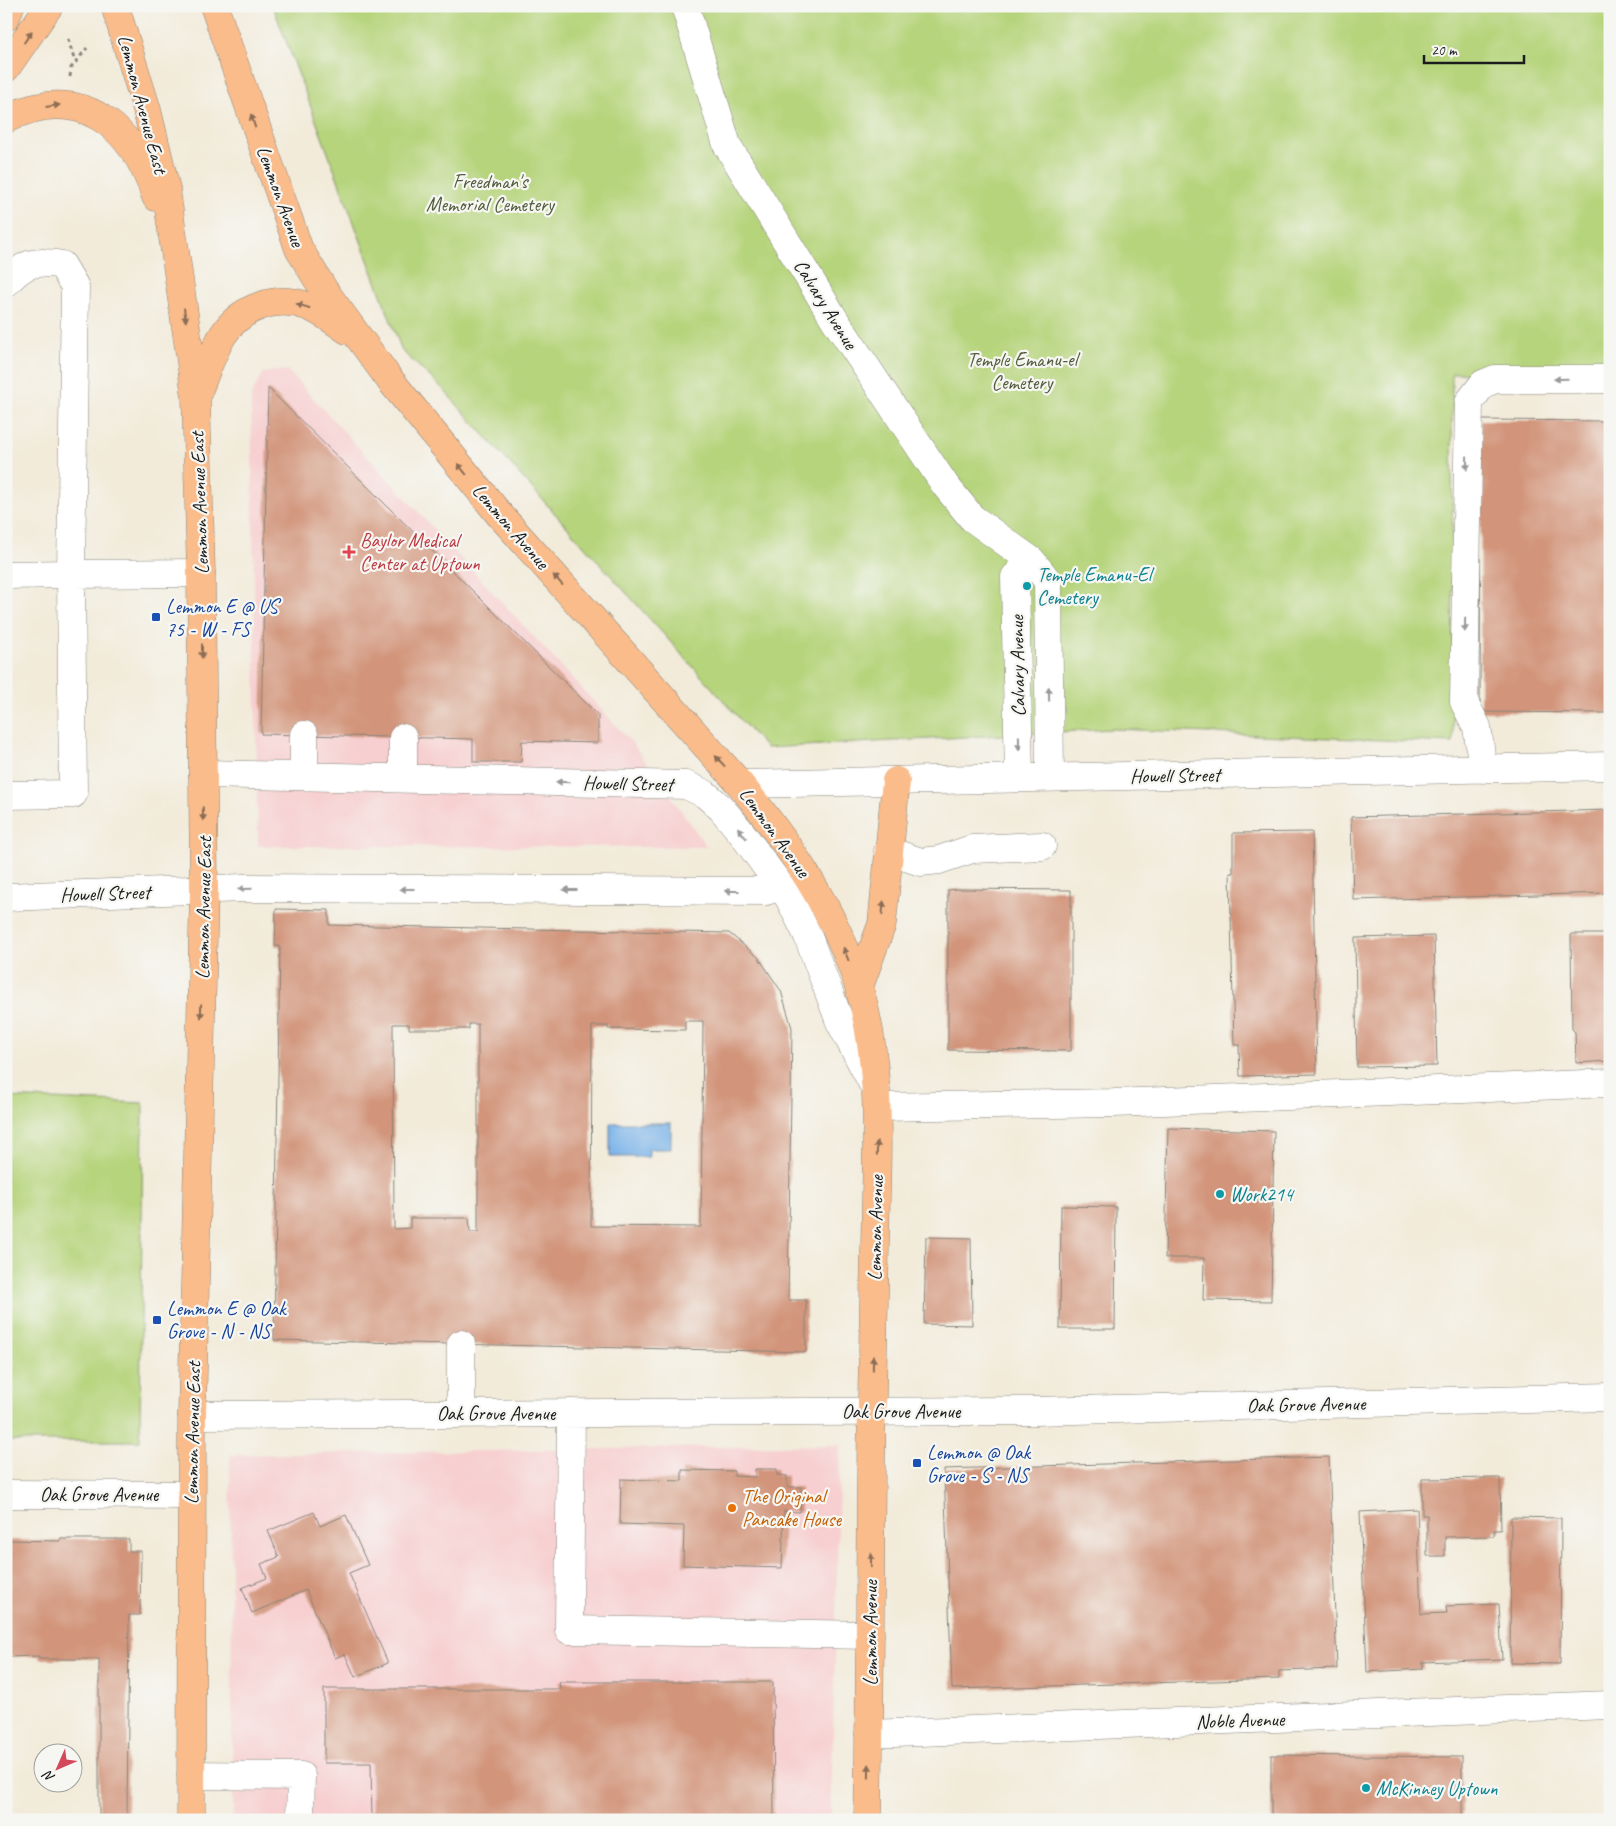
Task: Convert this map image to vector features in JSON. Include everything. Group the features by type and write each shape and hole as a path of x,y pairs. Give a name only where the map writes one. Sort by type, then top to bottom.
{"main road":[{"path":"6,68 49,6"},
{"name":"Lemmon Avenue East","path":"115,6 147,110 166,190 196,397 201,573 204,890 192,1415 191,1820"},
{"name":"Lemmon Avenue","path":"214,6 299,249 324,290 390,380 499,514 771,821 808,878 835,927 859,987 872,1050 877,1099 868,1820"},
{"path":"6,119 38,108 58,104 83,108 96,113 109,123 122,137 151,183 178,266"},
{"path":"196,397 214,351 224,333 249,310 285,301 307,306 360,339"},
{"path":"859,987 882,924 896,780"}],"street":[{"name":"Calvary Avenue","path":"685,6 727,146 830,312 945,485 972,518 1032,561 1048,581 1050,777"},
{"path":"6,283 30,263 43,262 62,265 76,287 71,574 73,794 6,795"},
{"path":"1483,769 1477,727 1464,702 1469,402 1483,384 1495,379 1610,379"},
{"name":"Calvary Avenue","path":"1019,778 1015,577 1032,561"},
{"path":"6,574 201,573"},
{"path":"304,735 304,776"},
{"path":"403,738 403,778"},
{"name":"Howell Street","path":"740,784 1610,766"},
{"name":"Howell Street","path":"203,774 686,784 705,794 721,808 742,832 789,898 807,934 840,1022 877,1099"},
{"path":"888,851 921,862 940,860 972,849 1042,846"},
{"name":"Howell Street","path":"6,897 204,890 766,891 780,886"},
{"path":"877,1099 1114,1103 1610,1083"},
{"path":"460,1344 461,1414"},
{"name":"Oak Grove Avenue","path":"192,1415 1034,1411 1610,1398"},
{"path":"571,1413 569,1630 870,1635"},
{"name":"Oak Grove Avenue","path":"6,1494 191,1495"},
{"name":"Noble Avenue","path":"869,1734 1610,1705"},
{"path":"191,1775 301,1776 300,1820"}],"path":[{"path":"68,39 76,62"},
{"path":"71,68 87,48"}],"shaded area":[{"path":"287,370 633,744 707,847 258,846 251,395 263,373"},
{"path":"840,1445 831,1820 233,1820 230,1455"}],"green space":[{"name":"Temple Emanu-el Cemetery","path":"273,6 1610,6 1610,373 1452,373 1453,743 1112,729 766,748 441,387 402,351"},
{"path":"6,1097 143,1103 140,1441 6,1441"}],"water":[{"path":"610,1123 671,1123 671,1149 649,1149 649,1157 610,1157"}],"building":[{"name":"Baylor Medical Center at Uptown","path":"268,388 598,715 598,743 522,741 521,762 473,762 473,739 261,734"},
{"path":"1481,420 1610,421 1610,713 1480,712"},
{"path":"1610,810 1610,893 1353,900 1351,817"},
{"path":"1312,832 1317,1074 1240,1076 1239,1045 1234,1045 1230,873 1233,873 1233,833"},
{"path":"948,890 1071,890 1071,1051 948,1050"},
{"path":"276,909 329,910 329,925 729,933 759,958 781,991 792,1028 788,1300 806,1300 806,1352 274,1340 280,946 275,946","holes":["685,1021 703,1021 701,1227 591,1226 592,1026 608,1026 608,1029 685,1030","393,1024 409,1024 409,1029 469,1029 469,1024 478,1024 478,1232 470,1232 469,1218 410,1218 410,1228 394,1229"]},
{"path":"1571,934 1610,934 1610,1061 1576,1063 1575,1032 1572,1029"},
{"path":"1434,936 1437,1066 1357,1067 1355,938"},
{"name":"Work214","path":"1168,1128 1274,1131 1271,1301 1203,1300 1204,1258 1165,1258"},
{"path":"1061,1206 1116,1207 1115,1329 1060,1329"},
{"path":"926,1237 971,1238 972,1325 924,1324"},
{"path":"1329,1457 1337,1669 1279,1671 1279,1679 952,1689 944,1469"},
{"path":"755,1469 777,1469 777,1475 787,1476 787,1487 801,1487 800,1512 784,1511 782,1568 683,1565 684,1526 620,1524 621,1479 682,1481 682,1470 734,1471 734,1476 755,1477"},
{"path":"1500,1478 1501,1530 1494,1530 1494,1536 1445,1537 1445,1556 1427,1556 1427,1515 1422,1515 1422,1479"},
{"path":"1417,1509 1421,1614 1447,1613 1446,1606 1499,1604 1502,1659 1423,1662 1423,1669 1367,1672 1360,1512"},
{"path":"314,1512 320,1526 346,1515 368,1565 349,1573 388,1663 355,1677 345,1654 335,1658 306,1590 252,1613 242,1588 267,1578 261,1564 279,1557 268,1531"},
{"path":"1511,1517 1561,1518 1560,1664 1510,1663"},
{"path":"60,1539 129,1539 129,1551 141,1551 140,1615 129,1615 127,1820 99,1820 99,1659 39,1659 39,1656 6,1657 6,1540 60,1541"},
{"path":"559,1682 773,1682 774,1820 372,1820 371,1763 324,1763 324,1689 560,1689"},
{"name":"McKinney Uptown","path":"1271,1755 1462,1757 1462,1820 1271,1820"}],"place":[{"name":"Baylor Medical Center at Uptown","path":"349,552"},
{"name":"Temple Emanu-El Cemetery","path":"1027,586"},
{"name":"Lemmon E @ US 75 - W - FS","path":"156,617"},
{"name":"Work214","path":"1220,1194"},
{"name":"Lemmon E @ Oak Grove - N - NS","path":"157,1320"},
{"name":"Lemmon @ Oak Grove - S - NS","path":"917,1463"},
{"name":"The Original Pancake House","path":"732,1508"},
{"name":"McKinney Uptown","path":"1366,1788"}],"park label":[{"name":"Freedman's Memorial Cemetery","path":"490,192"}]}
